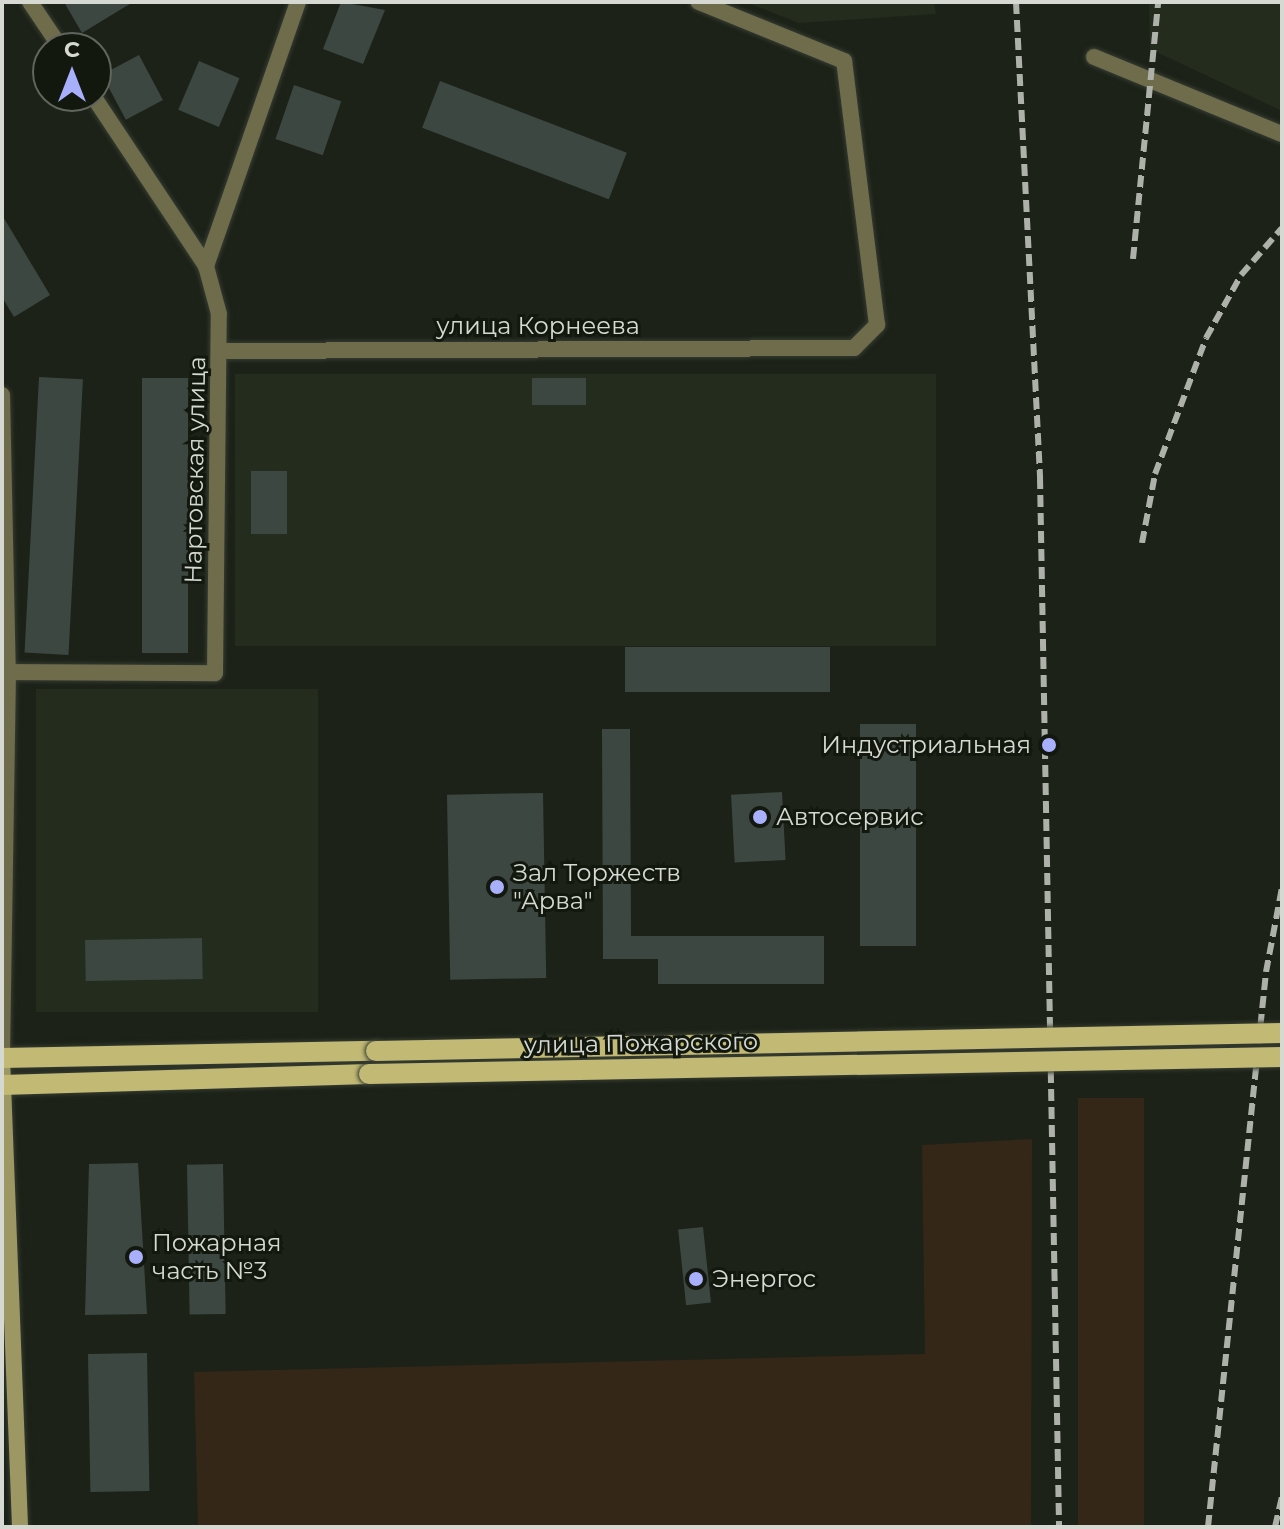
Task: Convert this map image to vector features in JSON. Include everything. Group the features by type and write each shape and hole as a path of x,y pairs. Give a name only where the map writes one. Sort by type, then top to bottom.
{"main road":[{"name":"улица Пожарского","path":"2,1058 1282,1033"},
{"name":"улица Пожарского","path":"2,1085 369,1074 1282,1057"}],"street":[{"path":"30,2 50,32"},
{"path":"206,266 298,2"},
{"name":"улица Корнеева","path":"221,351 854,348 877,325 844,61 699,2"},
{"path":"1094,57 1282,134"},
{"name":"Нартовская улица","path":"8,672 215,673 221,351 206,266 104,112"},
{"path":"2,395 8,672 2,1085 20,1527"}],"shaded area":[{"path":"746,2 934,2 936,14 799,23"},
{"path":"1149,2 1282,2 1282,111 1150,49"},
{"path":"235,374 936,374 936,646 235,646"},
{"path":"36,689 318,689 318,1012 36,1012"},
{"path":"1078,1098 1144,1098 1144,1527 1078,1527"},
{"path":"1032,1139 1031,1527 198,1527 194,1372 925,1354 922,1145"}],"building":[{"path":"64,2 133,2 84,32"},
{"path":"341,2 385,10 363,64 323,49"},
{"path":"139,55 163,100 126,120 112,94 112,69"},
{"path":"199,61 240,78 219,127 178,110"},
{"path":"440,81 627,153 609,199 422,128"},
{"path":"294,85 341,101 323,155 275,139"},
{"path":"2,215 50,295 14,317 2,297"},
{"path":"39,377 83,379 68,655 25,653"},
{"path":"142,378 188,378 188,653 142,653"},
{"path":"532,378 586,378 586,405 532,405"},
{"path":"251,471 287,471 287,534 251,534"},
{"path":"625,647 830,647 830,692 625,692"},
{"path":"860,724 916,724 916,946 860,946"},
{"path":"602,729 630,729 631,936 824,936 824,984 658,984 658,959 603,959"},
{"path":"782,792 786,860 735,863 731,795"},
{"name":"Зал Торжеств \"Арва\"","path":"543,793 546,978 450,980 447,795"},
{"path":"202,938 203,979 86,981 85,940"},
{"path":"138,1163 147,1314 85,1315 89,1164"},
{"path":"223,1164 226,1314 190,1315 187,1165"},
{"name":"Энергос","path":"703,1227 711,1303 686,1305 678,1230"},
{"path":"147,1353 149,1491 90,1492 88,1354"}],"railway":[{"path":"1016,2 1040,477 1059,1527"},
{"path":"1133,259 1158,2"},
{"path":"1142,543 1155,474 1206,338 1241,275 1282,228"},
{"path":"1208,1527 1266,972 1282,887"},
{"path":"1275,1527 1282,1497"}],"place":[{"name":"Индустриальная","path":"1049,745"},
{"name":"Автосервис","path":"760,817"},
{"name":"Зал Торжеств \"Арва\"","path":"497,887"},
{"name":"Пожарная часть №3","path":"136,1257"},
{"name":"Энергос","path":"696,1279"}]}
